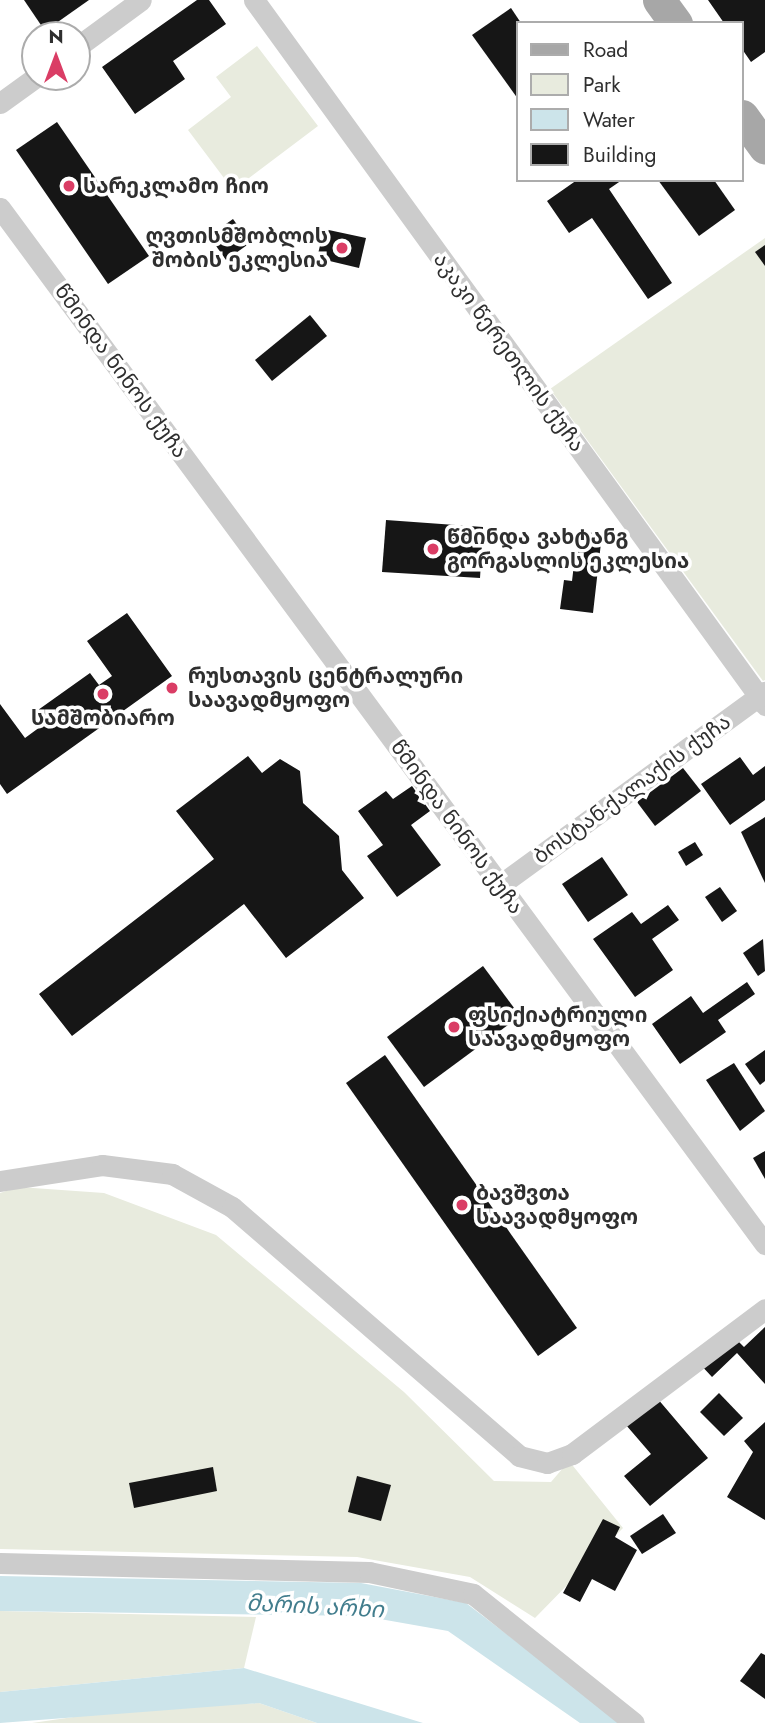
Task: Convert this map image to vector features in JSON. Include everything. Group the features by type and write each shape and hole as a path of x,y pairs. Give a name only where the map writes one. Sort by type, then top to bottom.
{"main road":[{"path":"659,0 675,21"},
{"path":"744,119 765,148"}],"street":[{"path":"91,37 141,0"},
{"name":"აკაკი წერეთლის ქუჩა","path":"254,0 763,698"},
{"path":"0,103 21,88"},
{"name":"წმინდა ნინოს ქუჩა","path":"0,208 765,1244"},
{"name":"ბოსტან-ქალაქის ქუჩა","path":"500,885 763,698"},
{"path":"0,1181 102,1165 172,1174 232,1207 519,1456 547,1463 572,1454 765,1309"},
{"path":"0,1563 369,1572 473,1594 634,1723"}],"green space":[{"path":"257,46 318,126 233,190 188,130 231,97 216,77"},
{"path":"765,238 765,680 763,681 550,389"},
{"path":"19,1187 104,1193 216,1235 404,1392 494,1481 551,1482 569,1461 623,1528 535,1618 470,1577 357,1557 0,1549 0,1193"},
{"path":"0,1611 256,1617 244,1668 0,1692"},
{"path":"259,1703 317,1723 32,1723 129,1709"}],"water":[{"name":"მარის არხი","path":"0,1576 361,1583 466,1603 623,1723 580,1723 448,1631 363,1616 0,1611"},
{"path":"244,1668 423,1723 317,1723 259,1703 0,1723 0,1692"}],"building":[{"path":"24,0 89,0 59,21 38,21"},
{"path":"197,0 209,0 226,24 173,61 185,79 135,114 102,67"},
{"path":"708,0 765,0 765,52 751,62 744,52 744,21 723,21"},
{"path":"511,8 520,21 516,21 516,96 472,35"},
{"path":"57,122 149,256 108,284 16,150"},
{"path":"574,182 619,182 609,189 672,283 648,299 592,218 569,233 547,201"},
{"path":"659,182 715,182 735,210 699,236"},
{"path":"233,219 250,243 226,260 209,236"},
{"name":"ღვთისმშობლის შობის ეკლესია","path":"324,229 366,238 359,268 317,258"},
{"path":"765,245 765,266 755,252"},
{"path":"310,315 327,336 272,381 255,360"},
{"name":"წმინდა ვახტანგ გორგასლის ეკლესია","path":"386,520 483,527 480,578 382,572"},
{"path":"578,531 602,534 593,613 560,609 564,580 572,581"},
{"name":"სამშობიარო","path":"127,613 172,676 7,794 0,784 0,704 25,738 40,727 31,715 90,673 99,685 112,676 87,641"},
{"path":"248,756 262,773 280,759 300,771 303,803 339,836 342,870 364,898 286,958 244,904 72,1036 39,994 214,859 176,811"},
{"path":"740,757 753,775 765,766 765,800 730,825 701,784"},
{"path":"683,768 701,791 655,826 637,802"},
{"path":"412,786 430,811 411,825 441,865 397,897 367,856 383,845 358,811 386,791 393,799"},
{"path":"765,817 765,883 741,832"},
{"path":"695,842 703,855 686,866 678,852"},
{"path":"602,857 628,895 588,922 562,884"},
{"path":"720,887 737,911 722,922 705,897"},
{"path":"668,905 679,920 652,939 673,970 635,997 593,939 632,912 641,924"},
{"path":"763,939 765,971 758,976 743,953"},
{"name":"ფსიქიატრიული საავადმყოფო","path":"483,966 520,1016 424,1087 387,1037"},
{"path":"747,982 755,994 718,1020 726,1032 680,1064 652,1024 691,996 703,1013"},
{"path":"765,1050 765,1081 760,1085 745,1064"},
{"name":"ბავშვთა საავადმყოფო","path":"385,1055 577,1328 538,1356 346,1083"},
{"path":"734,1063 765,1111 740,1131 706,1080"},
{"path":"765,1151 765,1179 753,1158"},
{"path":"765,1327 765,1384 737,1353 712,1377 699,1363 733,1336 744,1347"},
{"path":"719,1393 743,1418 724,1436 700,1412"},
{"path":"657,1398 708,1458 650,1506 624,1476 651,1454 626,1425"},
{"path":"765,1422 765,1520 727,1497 753,1452 744,1441"},
{"path":"213,1467 217,1491 134,1508 129,1483"},
{"path":"357,1476 391,1485 381,1521 348,1512"},
{"path":"663,1514 676,1533 642,1554 630,1536"},
{"path":"603,1519 620,1527 615,1537 637,1550 615,1591 592,1579 580,1602 563,1593"},
{"path":"761,1653 765,1655 765,1699 740,1681"}],"place":[{"name":"სარეკლამო ჩიო","path":"69,186"},
{"name":"ღვთისმშობლის შობის ეკლესია","path":"342,248"},
{"name":"წმინდა ვახტანგ გორგასლის ეკლესია","path":"433,549"},
{"name":"რუსთავის ცენტრალური საავადმყოფო","path":"172,688"},
{"name":"სამშობიარო","path":"103,694"},
{"name":"ფსიქიატრიული საავადმყოფო","path":"454,1027"},
{"name":"ბავშვთა საავადმყოფო","path":"462,1205"}]}
